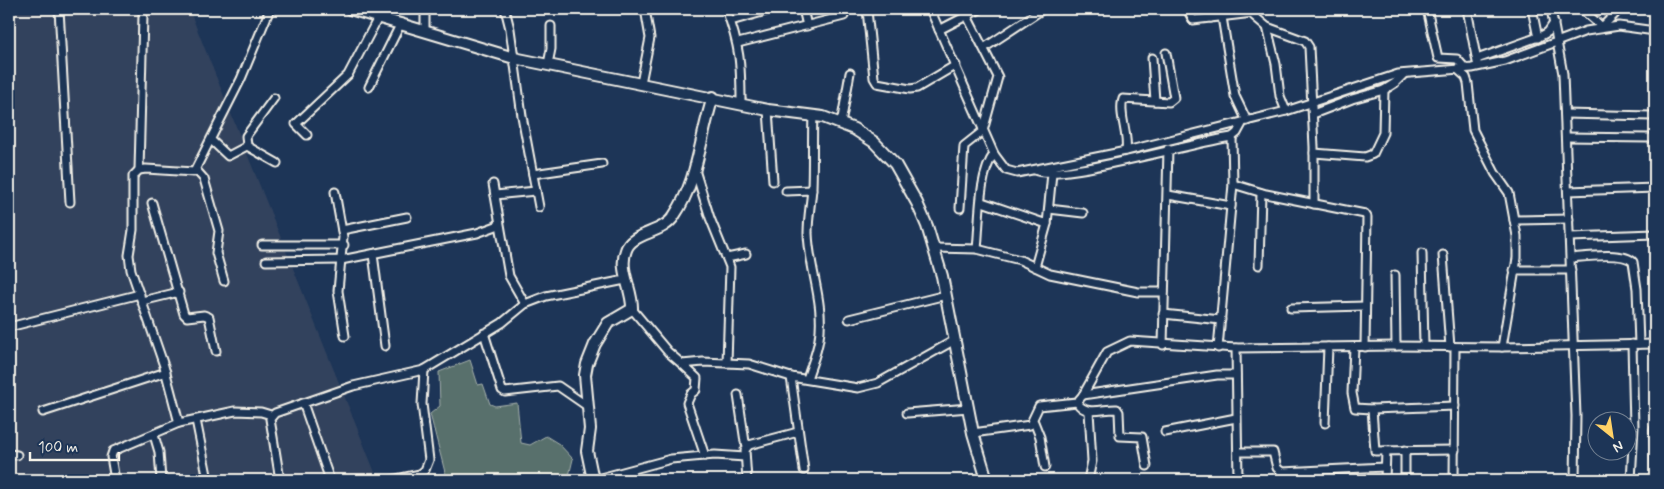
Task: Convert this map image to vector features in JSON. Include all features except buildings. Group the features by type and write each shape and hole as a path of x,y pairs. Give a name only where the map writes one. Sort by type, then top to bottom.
{"street":[{"path":"59,9 70,202"},
{"path":"138,170 191,173 196,170 241,79 270,9"},
{"path":"350,9 379,16 425,32 514,58 713,97 768,110 813,115 854,129 874,142 895,164 917,203 934,248 946,295 973,433 987,480"},
{"path":"425,9 425,32"},
{"path":"505,9 539,207"},
{"path":"640,83 650,38 645,9"},
{"path":"726,9 738,43 741,62 740,103"},
{"path":"731,22 759,11 772,9"},
{"path":"803,9 807,26"},
{"path":"930,9 994,154 1002,166 1011,172 1035,170 1126,151 1245,122 1311,105 1375,80 1404,74 1461,69 1538,38 1548,32 1554,23"},
{"path":"939,30 980,9"},
{"path":"1026,9 1031,18"},
{"path":"984,48 1043,9"},
{"path":"1187,9 1193,20 1252,11 1267,27 1305,41 1309,55 1313,114 1314,204"},
{"path":"1208,9 1211,18"},
{"path":"1427,9 1438,58 1457,59 1466,77 1473,130 1495,173 1508,193 1514,220 1518,248 1502,348"},
{"path":"1467,9 1477,63"},
{"path":"1532,9 1538,38"},
{"path":"1551,9 1559,41 1563,74 1574,346 1575,480"},
{"path":"1584,9 1602,27"},
{"path":"1602,27 1615,14 1616,9"},
{"path":"867,10 874,78 877,84 910,89 917,88 956,66"},
{"path":"960,208 964,146 983,131 998,77 969,13"},
{"path":"1035,170 1052,173 1100,166 1168,149 1232,137 1237,133 1245,122 1244,111 1235,96 1226,14"},
{"path":"143,15 138,170 132,176 133,230 129,255 130,270 166,372 179,423"},
{"path":"307,135 296,124 348,75 379,16"},
{"path":"738,43 844,16"},
{"path":"369,87 401,23"},
{"path":"548,64 551,49 551,26"},
{"path":"1477,63 1505,61 1602,27 1620,26 1655,31"},
{"path":"1267,27 1276,64 1280,96 1286,111"},
{"path":"1126,151 1128,142 1122,102 1126,99 1169,102 1174,98 1166,54"},
{"path":"1152,58 1155,101"},
{"path":"841,124 850,73"},
{"path":"1313,114 1391,87 1404,74"},
{"path":"1314,153 1365,157 1372,154 1383,134 1384,90"},
{"path":"705,456 687,403 691,394 696,390 697,378 668,352 632,309 625,280 625,252 627,246 633,240 660,230 673,219 695,170 703,126 713,97"},
{"path":"247,146 246,136 274,98"},
{"path":"768,110 773,180"},
{"path":"1565,114 1652,116"},
{"path":"807,380 817,351 820,330 817,289 809,252 808,210 812,190 813,115"},
{"path":"1218,348 1233,184 1232,137"},
{"path":"1566,137 1649,138"},
{"path":"211,140 228,156 247,146"},
{"path":"247,146 277,163"},
{"path":"1163,344 1168,149"},
{"path":"977,249 982,182 986,165 994,154"},
{"path":"533,174 602,164"},
{"path":"196,170 204,179 219,231 216,253 224,281"},
{"path":"695,170 710,218 727,258 731,275 727,363"},
{"path":"1035,267 1047,224 1052,173"},
{"path":"493,184 509,276 525,304"},
{"path":"1233,184 1260,193 1359,212 1367,217 1365,347"},
{"path":"1568,191 1655,188"},
{"path":"786,191 812,190"},
{"path":"495,195 536,191"},
{"path":"336,192 344,245 338,291 345,336"},
{"path":"1259,265 1260,193"},
{"path":"1168,195 1231,206"},
{"path":"982,202 1047,224"},
{"path":"152,203 185,315 204,314 209,317 216,351"},
{"path":"1049,209 1083,213"},
{"path":"342,230 407,217"},
{"path":"1514,220 1569,219"},
{"path":"266,261 342,260 477,233 499,225"},
{"path":"1570,237 1655,234"},
{"path":"262,245 344,245"},
{"path":"934,248 977,249 1020,260 1050,274 1138,292 1164,292"},
{"path":"1422,253 1424,346"},
{"path":"373,254 385,346"},
{"path":"727,258 746,254"},
{"path":"1443,255 1452,347 1454,480"},
{"path":"1571,258 1627,257 1633,262 1637,289 1631,480"},
{"path":"1514,270 1571,270"},
{"path":"1395,275 1396,346"},
{"path":"115,480 111,457 113,451 179,423 234,411 261,412 271,415 352,386 424,370 484,334 525,304 562,292 581,290 625,280"},
{"path":"9,327 141,298 179,292"},
{"path":"849,319 946,295"},
{"path":"1291,308 1365,306"},
{"path":"632,309 608,323 595,344 585,375 590,429 587,451 593,480 671,459 705,456 745,457"},
{"path":"1163,314 1220,320"},
{"path":"484,334 502,390 506,392 558,386 587,406"},
{"path":"682,364 749,364 791,377 848,387 867,387 955,340"},
{"path":"1045,467 1040,437 1034,422 1037,409 1043,404 1077,402 1083,395 1102,359 1113,348 1130,341 1218,348 1424,346 1502,348 1655,344"},
{"path":"1326,423 1328,347"},
{"path":"1354,347 1355,408 1454,406"},
{"path":"1236,348 1238,480"},
{"path":"392,480 420,474 425,470 429,460 422,404 424,370"},
{"path":"42,412 166,372"},
{"path":"1083,395 1236,375"},
{"path":"791,377 804,470"},
{"path":"738,395 745,442 749,445"},
{"path":"1077,402 1079,406 1089,411 1114,408 1118,410 1120,436 1138,436 1144,439 1147,466"},
{"path":"303,404 330,480"},
{"path":"907,414 968,408"},
{"path":"1372,409 1375,451 1455,450"},
{"path":"1088,480 1092,460 1089,411"},
{"path":"271,415 280,480"},
{"path":"1164,432 1236,418"},
{"path":"196,420 208,480"},
{"path":"973,433 1030,425 1034,422"},
{"path":"1654,429 1655,469"},
{"path":"749,445 798,432"},
{"path":"154,435 159,452 162,480"},
{"path":"747,480 745,457 749,445"},
{"path":"1405,450 1405,480"},
{"path":"1385,480 1386,451"},
{"path":"1239,452 1273,452 1277,468 1282,472 1385,467"},
{"path":"9,454 17,455"}],"shaded area":[{"path":"9,9 189,9 378,480 9,480"}],"green space":[{"path":"470,360 478,385 483,384 490,404 495,406 517,403 521,443 530,445 546,436 559,444 573,459 568,480 447,480 430,414 440,406 439,372"}]}
